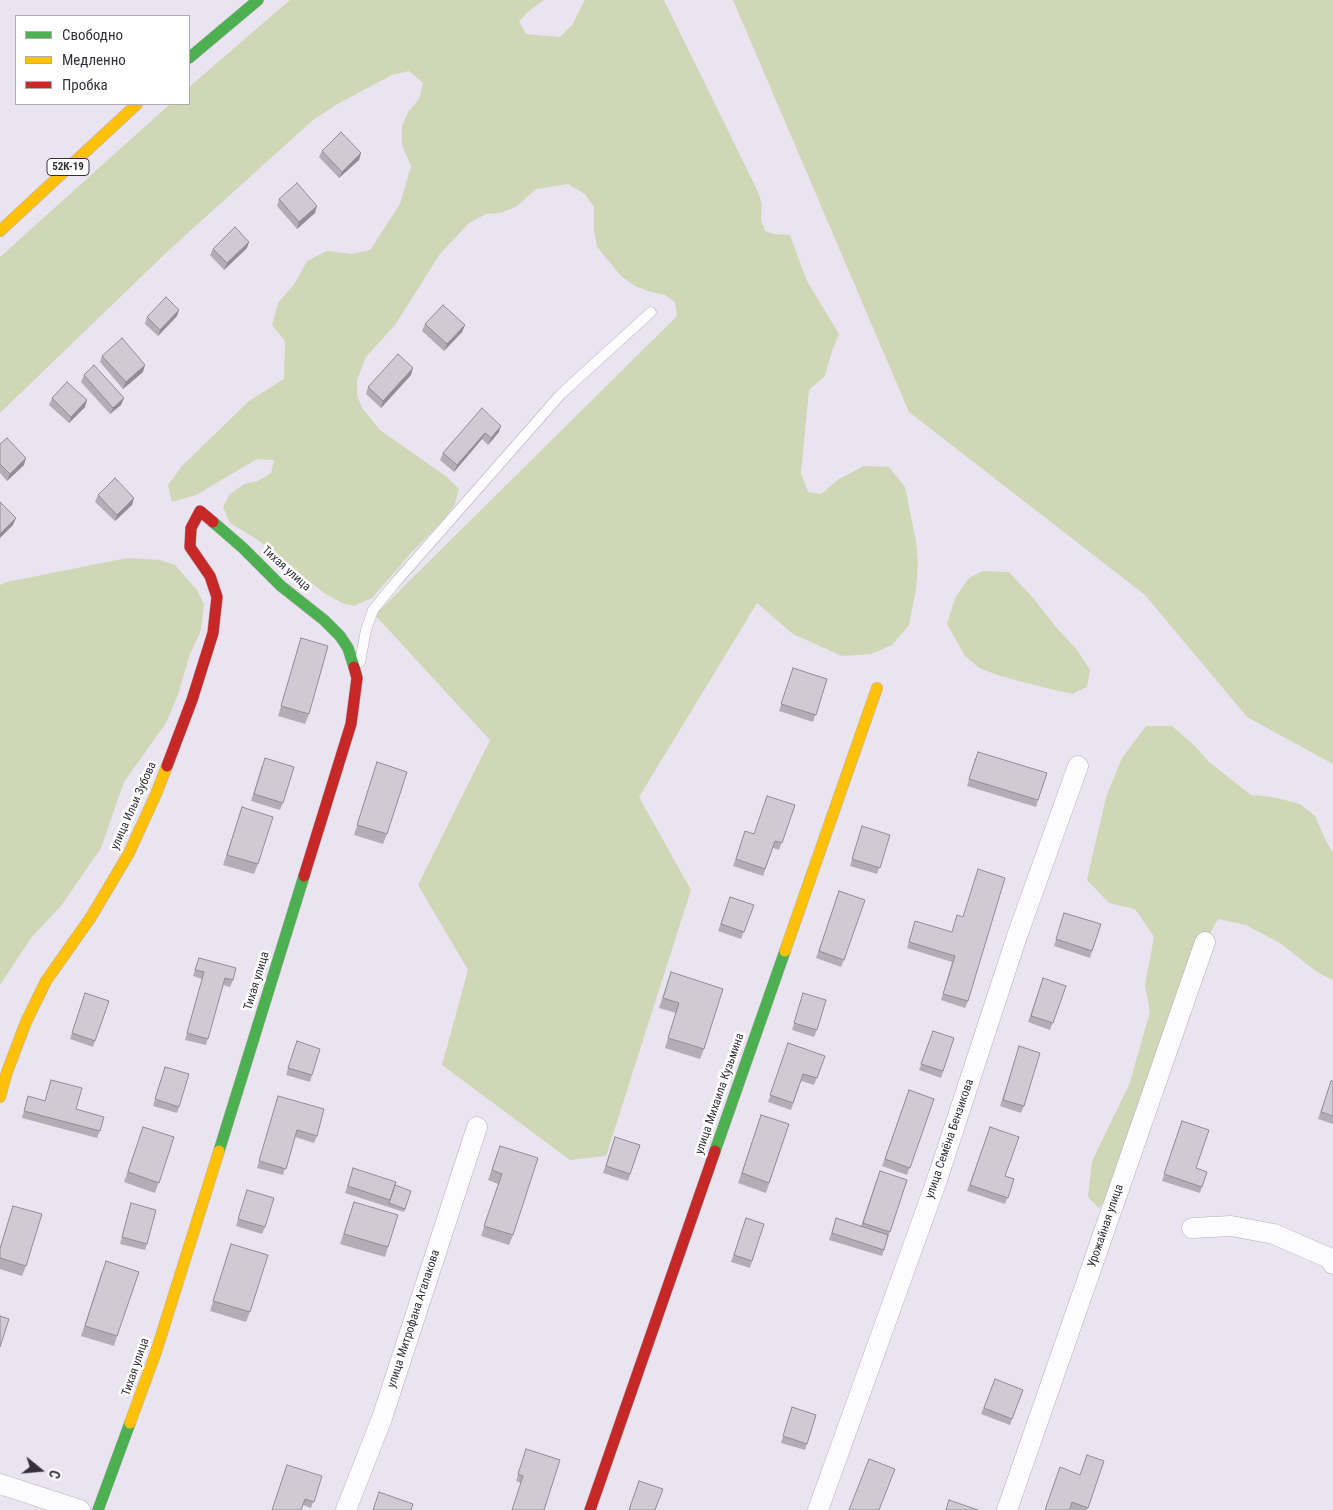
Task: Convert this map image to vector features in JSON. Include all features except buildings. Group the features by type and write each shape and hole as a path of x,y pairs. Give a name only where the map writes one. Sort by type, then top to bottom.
{"street":[{"path":"190,57 258,0"},
{"name":"52К-19","path":"0,231 136,105"},
{"name":"Тихая улица","path":"98,1510 156,1352 216,1160 351,724 357,678 348,648 340,636 324,620 281,586 243,548 200,511"},
{"name":"улица Ильи Зубова","path":"0,1098 7,1072 26,1022 46,981 91,917 129,853 156,794 192,700 213,634 218,597 210,576 190,547 191,528 200,511"},
{"name":"улица Михаила Кузьмина","path":"590,1510 877,688"},
{"name":"улица Семёна Бензикова","path":"818,1510 938,1177 1017,936 1078,766"},
{"name":"Урожайная улица","path":"1007,1510 1205,942"},
{"name":"улица Митрофана Агалакова","path":"346,1510 382,1418 477,1127"},
{"path":"1192,1228 1231,1226 1274,1234 1332,1257"},
{"path":"0,1484 80,1510"}],"lane":[{"path":"357,678 366,630 372,610 561,394 651,312"}],"green space":[{"path":"290,0 544,0 519,21 526,34 560,37 572,25 585,0 664,0 758,192 762,204 761,219 765,231 774,234 790,235 807,281 839,334 825,376 809,390 801,473 808,492 821,494 839,479 864,466 889,467 905,487 916,541 918,563 916,589 909,625 892,645 871,654 842,656 793,634 757,603 639,797 691,890 606,1156 570,1160 442,1065 468,970 418,885 490,740 375,615 677,316 675,302 665,295 635,286 621,276 597,247 594,231 594,207 585,194 568,184 536,189 517,206 501,213 486,214 469,223 440,254 395,325 366,357 357,380 357,395 362,408 380,430 447,477 459,489 454,506 372,598 354,606 342,603 324,593 258,540 230,523 223,507 229,495 244,484 258,481 271,473 274,460 257,459 196,495 172,502 168,485 182,466 249,401 284,379 285,341 272,325 278,303 295,283 307,261 327,251 352,254 370,250 400,204 411,166 402,145 402,126 408,112 419,99 423,83 409,71 392,75 339,103 313,120 168,251 0,413 0,257 169,105 190,105 190,86"},
{"path":"733,0 1333,0 1333,764 1247,717 1145,595 909,412"},
{"path":"127,558 160,560 175,565 197,590 204,604 201,630 189,657 178,695 166,723 124,782 101,848 61,906 31,938 0,985 0,585"},
{"path":"983,571 1009,572 1034,599 1077,650 1090,670 1087,687 1072,694 1046,688 1000,676 979,668 965,656 947,624 955,598 969,578"},
{"path":"1146,726 1172,726 1195,746 1209,762 1251,795 1273,797 1300,804 1315,816 1333,853 1333,980 1317,972 1280,943 1246,925 1218,919 1205,942 1121,1184 1099,1208 1088,1197 1092,1161 1129,1085 1150,1012 1145,985 1154,937 1135,909 1109,903 1087,880 1106,797 1122,758"}],"traffic: fast":[{"path":"190,57 258,0"},
{"path":"213,522 243,548 281,586 324,620 340,636 348,648 354,667"},
{"path":"219,1151 304,876"},
{"path":"715,1151 785,951"},
{"path":"98,1510 130,1423"}],"traffic: slow":[{"path":"0,231 136,105"},
{"path":"785,951 877,688"},
{"path":"0,1097 7,1072 26,1022 46,981 91,917 129,853 167,766"},
{"path":"130,1423 156,1352 219,1151"}],"traffic: jam":[{"path":"167,766 192,700 213,633 217,597 210,576 190,547 191,528 200,511 213,522"},
{"path":"304,876 351,724 357,678 354,667"},
{"path":"590,1510 715,1151"}]}
